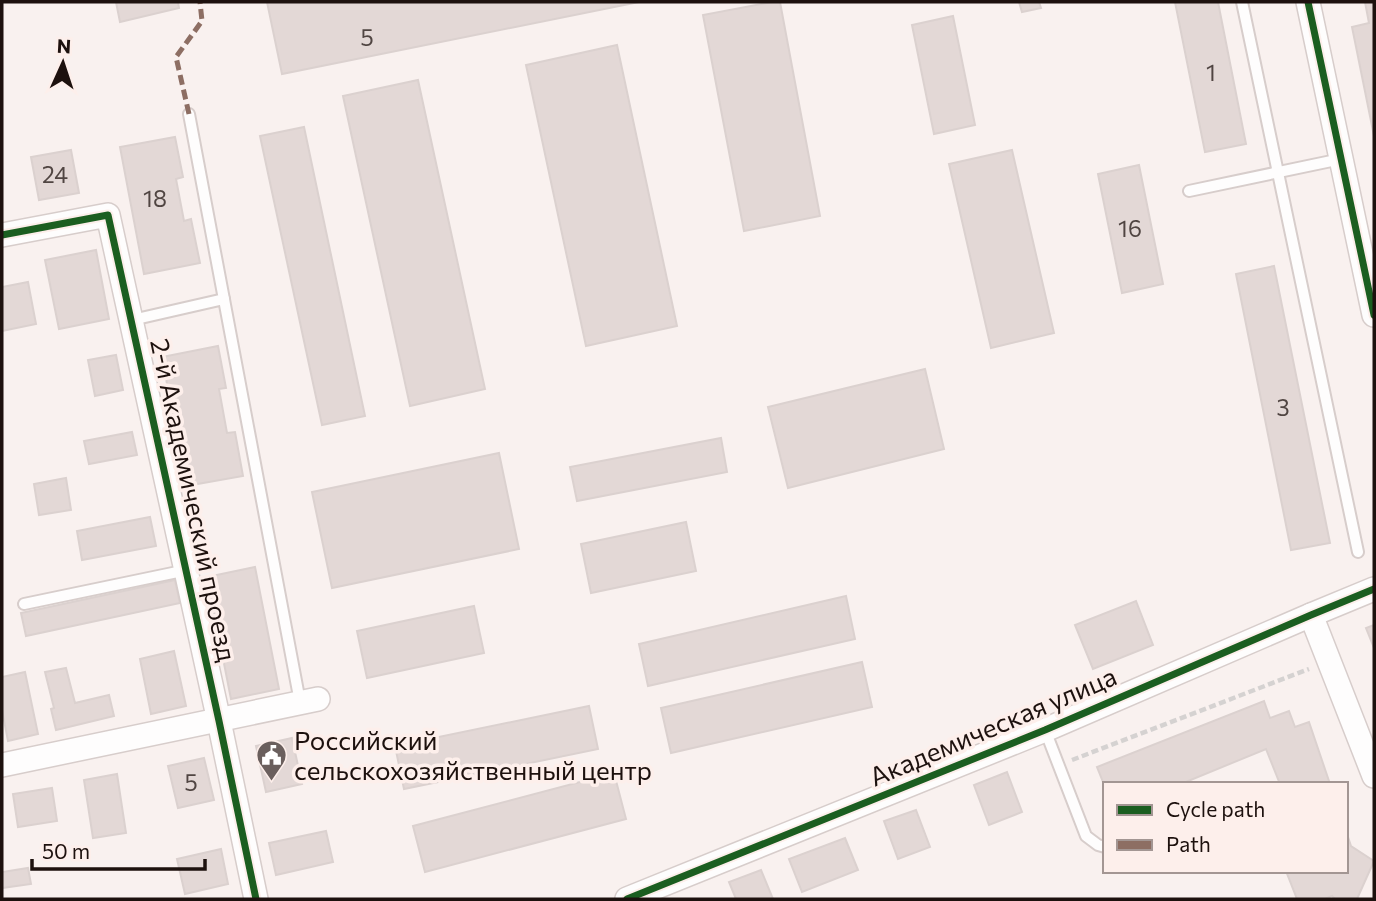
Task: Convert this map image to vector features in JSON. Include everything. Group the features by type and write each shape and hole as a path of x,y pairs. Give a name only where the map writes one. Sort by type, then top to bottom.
{"street":[{"path":"1308,2 1374,315"},
{"name":"2-й Академический проезд","path":"2,235 108,215 187,570 256,899"},
{"name":"Академическая улица","path":"627,899 1045,730 1374,589"},
{"path":"1311,615 1374,776"},
{"path":"2,765 309,701"}],"lane":[{"path":"1242,2 1358,552"},
{"path":"189,114 224,299 309,701"},
{"path":"1189,191 1341,159"},
{"path":"132,320 224,299"},
{"path":"24,604 187,570"},
{"path":"1045,730 1086,836 1103,846"}],"path":[{"path":"1058,765 1329,661"}],"building":[{"path":"116,2 178,2 179,8 120,22"},
{"path":"267,2 639,2 282,74"},
{"path":"780,2 820,216 744,231 703,15"},
{"path":"1019,2 1039,2 1041,8 1022,12"},
{"path":"1175,2 1218,2 1246,144 1205,152"},
{"path":"1365,2 1374,2 1374,136 1352,27 1369,23"},
{"path":"953,16 975,125 934,134 912,25"},
{"path":"617,45 677,326 586,346 526,65"},
{"path":"418,80 485,389 410,406 343,96"},
{"path":"304,127 365,416 322,425 260,136"},
{"path":"175,137 183,177 176,179 184,221 191,219 200,263 144,274 120,147"},
{"path":"71,150 79,193 39,200 31,157"},
{"path":"1012,150 1054,333 991,348 949,164"},
{"path":"1139,165 1163,284 1122,293 1098,174"},
{"path":"96,250 109,319 59,329 45,260"},
{"path":"1274,266 1330,543 1291,550 1236,274"},
{"path":"28,282 36,324 2,331 2,287"},
{"path":"218,346 226,388 219,389 227,433 235,432 243,476 186,486 162,357"},
{"path":"116,355 123,390 95,396 88,360"},
{"path":"925,369 944,449 788,488 768,407"},
{"path":"132,432 137,455 89,464 84,441"},
{"path":"721,438 727,472 577,501 570,467"},
{"path":"499,453 519,549 332,588 312,492"},
{"path":"66,478 71,510 39,515 34,484"},
{"path":"150,517 156,546 82,560 77,531"},
{"path":"686,522 696,571 591,593 581,544"},
{"path":"255,567 279,689 231,699 207,577"},
{"path":"175,580 180,603 26,636 21,613"},
{"path":"846,596 855,639 648,686 639,644"},
{"path":"1136,601 1153,645 1093,669 1075,625"},
{"path":"474,606 484,653 367,678 357,631"},
{"path":"1374,625 1374,648 1366,628"},
{"path":"174,651 186,706 151,714 140,659"},
{"path":"862,662 872,707 671,753 661,708"},
{"path":"66,668 75,703 109,695 114,716 56,730 51,709 54,708 45,672"},
{"path":"25,672 38,734 8,741 2,710 2,677"},
{"path":"1264,701 1270,718 1289,711 1295,727 1309,722 1329,782 1279,782 1266,749 1186,782 1103,782 1097,767"},
{"path":"589,706 598,749 404,789 395,746"},
{"path":"292,738 302,784 266,792 256,746"},
{"path":"204,758 214,800 178,808 168,766"},
{"path":"1007,772 1022,812 989,825 974,785"},
{"path":"614,773 626,819 425,872 413,826"},
{"path":"117,774 126,833 93,838 84,780"},
{"path":"52,788 57,821 18,827 13,794"},
{"path":"916,810 930,847 898,859 884,821"},
{"path":"326,831 333,862 276,875 269,843"},
{"path":"1348,837 1351,846 1374,861 1357,899 1335,899 1332,896 1325,899 1297,899 1287,873 1348,873"},
{"path":"845,838 858,870 802,892 789,859"},
{"path":"221,849 228,884 185,894 177,859"},
{"path":"28,868 31,884 2,888 2,872"},
{"path":"761,870 773,899 736,899 729,882"}],"marked path":[{"path":"189,114 176,57 202,21 200,2"}],"cycle path":[{"path":"1308,2 1374,315"},
{"path":"2,235 108,215 256,899"},
{"path":"627,899 1045,730 1374,589"}],"place":[{"name":"Российский сельскохозяйственный центр","path":"271,783"}]}
